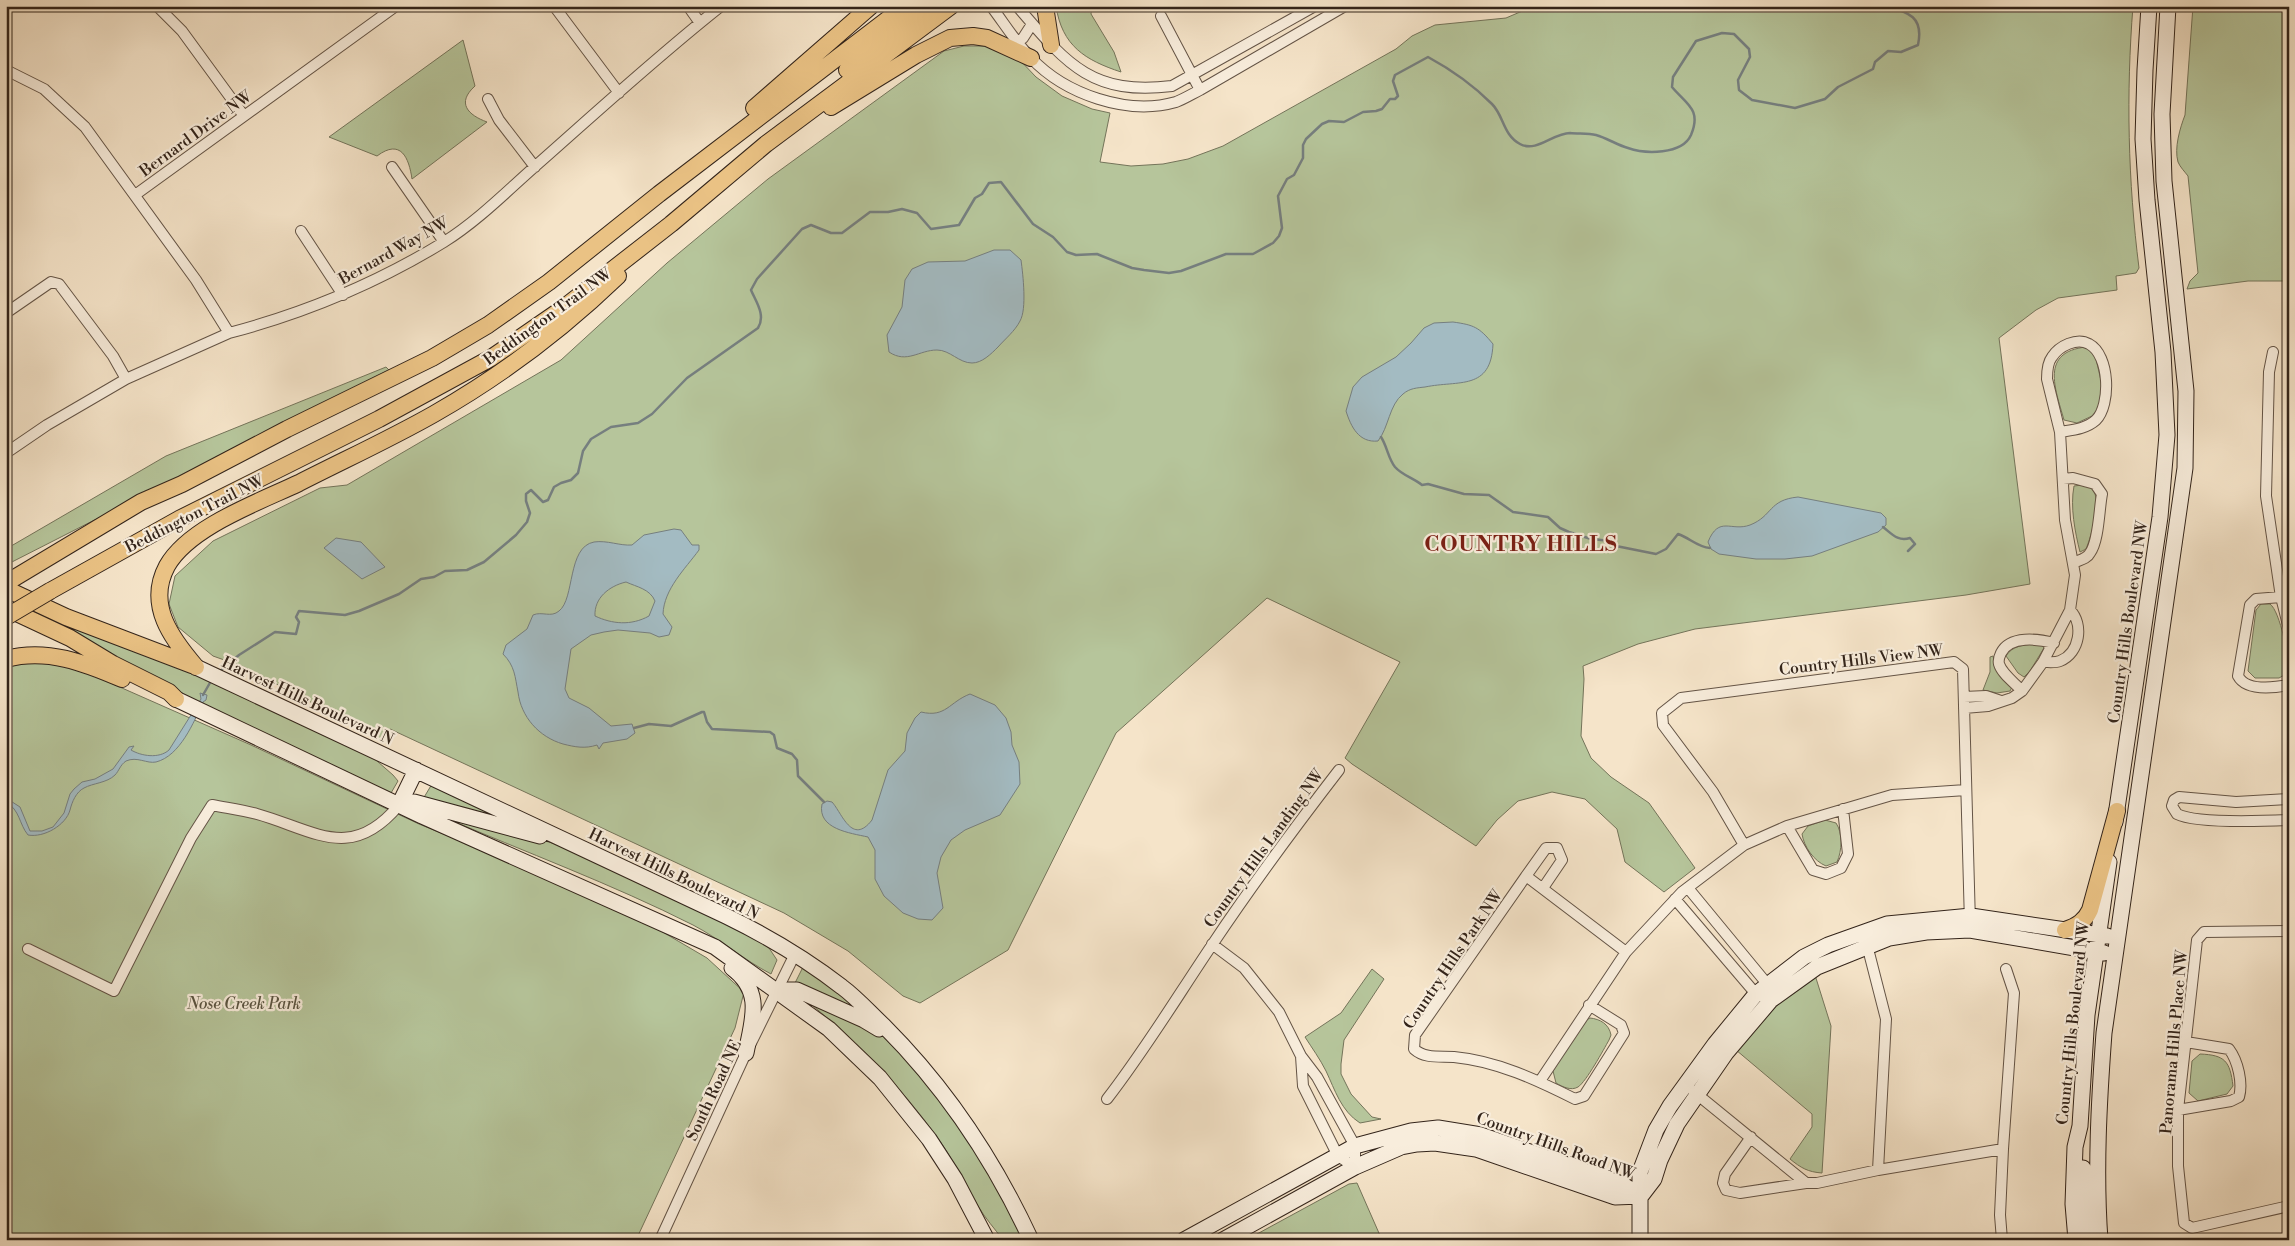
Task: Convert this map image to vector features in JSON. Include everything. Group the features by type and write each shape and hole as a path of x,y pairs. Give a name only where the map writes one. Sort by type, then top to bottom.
{"main road":[{"path":"704,159 756,106 872,6"},
{"name":"Beddington Trail NW","path":"10,576 141,502 182,484 287,429 432,358 465,339 549,282 704,159 905,6"},
{"path":"766,144 822,90 927,6"},
{"name":"Beddington Trail NW","path":"6,618 50,591 179,519 379,419 491,358 562,309 671,224 766,144 951,6"},
{"path":"1045,6 1051,45"},
{"name":"Country Hills Boulevard NW","path":"2076,1240 2073,1210 2075,1147 2080,1126 2082,1069 2098,935 2160,516 2167,436 2163,352 2146,200 2144,139 2145,70 2149,6"},
{"name":"Country Hills Boulevard NW","path":"2100,1240 2098,1180 2099,1099 2104,1032 2180,514 2185,468 2186,391 2164,181 2162,114 2168,6"},
{"path":"766,144 916,55 950,38 973,36 1014,44 1031,58"},
{"path":"196,667 170,634 161,615 162,582 166,569 182,547 198,534 219,522 412,426 489,380 600,293 671,224"},
{"path":"6,589 66,617 156,650 196,667"},
{"path":"6,608 70,638 120,668 169,692 176,700 399,805 715,947 829,1028 880,1078 929,1139 975,1214 988,1240"},
{"path":"6,659 39,654 63,658 90,666 169,700 176,700"},
{"name":"Harvest Hills Boulevard N","path":"196,667 726,916 795,954 844,988 901,1043 936,1082 977,1140 1013,1200 1031,1240"},
{"path":"399,805 416,770"},
{"path":"399,805 414,802 582,848"},
{"path":"2066,930 2079,924 2088,915 2095,899 2117,811"},
{"path":"1640,1240 1641,1196 1654,1179 1660,1160 1691,1089 1714,1044 1756,994 1770,992 1865,939 1917,934 1970,923 2066,930 2117,937"},
{"path":"1970,923 2114,955"},
{"path":"674,927 685,937 742,975 748,983 754,1004 746,1053"},
{"path":"777,990 797,990 826,1002 864,1020 901,1043"},
{"path":"1691,1089 1726,1053 1770,992"},
{"path":"2080,1126 2088,1240"},
{"name":"Country Hills Road NW","path":"1184,1240 1355,1146 1411,1131 1438,1128 1462,1130 1622,1184 1641,1196"},
{"name":"Country Hills Road NW","path":"1223,1240 1355,1167 1401,1147 1435,1143 1476,1149 1615,1197 1641,1196"},
{"path":"2071,1240 2073,1210"},
{"path":"975,1214 995,1240"}],"street":[{"path":"157,6 182,31 244,116"},
{"path":"554,6 619,93"},
{"path":"688,6 700,23"},
{"name":"Bernard Way NW","path":"6,453 46,425 126,379 229,333 279,320 374,281 444,242 499,199 721,6"},
{"path":"991,6 1014,44 1032,24"},
{"path":"1017,6 1064,58 1094,79 1127,88 1146,89 1172,86 1193,76 1300,10 1315,6"},
{"path":"1031,58 1073,88 1100,100 1148,106 1176,102 1345,6"},
{"name":"Bernard Drive NW","path":"6,70 44,89 65,107 85,127 135,195 394,7"},
{"path":"1300,10 1310,27"},
{"path":"1161,16 1200,90"},
{"path":"488,99 499,120 535,167"},
{"path":"392,167 444,242"},
{"path":"135,195 196,280 229,333"},
{"path":"301,231 343,294"},
{"path":"6,314 51,282 58,284 113,356 126,379"},
{"path":"1964,708 1988,706 2012,698 2022,691 2044,662 2070,610 2076,580 2065,520 2060,432 2047,379 2048,365 2052,357 2060,349 2078,341 2093,347 2100,356 2106,376 2107,399 2104,411 2094,422 2083,428 2060,432"},
{"path":"2273,352 2269,372 2266,496 2281,597 2289,629"},
{"path":"2064,479 2073,478 2095,484 2102,494 2092,548 2086,558 2073,563"},
{"path":"2281,597 2256,599 2250,604 2238,676 2242,682 2250,686 2289,685"},
{"path":"2044,662 2058,662 2074,650 2079,630 2076,618 2070,610"},
{"path":"2022,691 2000,667 1998,660 2002,651 2009,644 2022,640 2042,640 2054,643"},
{"name":"Country Hills View NW","path":"1744,845 1713,792 1663,725 1662,713 1681,698 1954,662 1963,669 1970,923"},
{"path":"1964,696 1986,696 2001,701"},
{"name":"Country Hills Landing NW","path":"1107,1099 1133,1065 1212,944 1301,818 1339,770"},
{"path":"1540,1081 1626,952 1682,893 1744,845 1787,826 1892,794 1966,790"},
{"path":"2289,799 2236,802 2179,797 2174,800 2172,806 2182,816 2237,821 2289,820"},
{"path":"2236,802 2237,821"},
{"path":"28,949 114,991 191,838 212,805 257,814 320,836 351,837 368,834 377,828 399,805"},
{"path":"1787,826 1814,870 1826,874 1841,868 1848,854 1843,809"},
{"name":"Country Hills Park NW","path":"1543,888 1562,860 1557,848 1546,848 1526,876 1415,1035 1414,1049 1421,1056 1477,1059 1540,1081 1575,1099 1584,1096 1624,1033 1621,1025 1589,1005"},
{"path":"1526,876 1626,952"},
{"path":"1682,893 1770,992"},
{"path":"1682,893 1756,994"},
{"name":"Panorama Hills Place NW","path":"2289,931 2204,932 2197,940 2178,1110 2178,1166 2184,1224 2192,1228 2289,1206"},
{"path":"1865,939 1886,1019 1878,1170"},
{"name":"Country Hills Landing NW","path":"1212,944 1244,968 1279,1012 1301,1056 1317,1077 1355,1146 1355,1167"},
{"name":"South Road NE","path":"660,1240 746,1053 795,954"},
{"path":"2002,1240 2000,1215 2002,1149 2014,993 2006,969"},
{"path":"2178,1110 2232,1101 2239,1097 2242,1088 2233,1054 2229,1049 2186,1042"},
{"name":"Country Hills Landing NW","path":"1301,1056 1302,1086 1338,1156 1355,1167"},
{"path":"1691,1089 1806,1183"},
{"path":"1751,1137 1725,1174 1723,1183 1726,1190 1740,1193 1817,1183 1878,1170 2002,1149"}],"green space":[{"path":"1056,6 1092,6 1091,14 1114,52 1121,72 1096,62 1077,50 1064,31"},
{"path":"1534,6 2133,6 2129,72 2129,137 2132,203 2139,268 2136,273 2116,276 2117,290 2058,298 2036,310 1999,338 2030,584 1966,595 1695,629 1638,644 1583,666 1581,736 1591,758 1611,777 1649,803 1695,868 1664,892 1625,862 1617,829 1585,799 1552,792 1518,801 1497,820 1476,846 1352,764 1345,758 1400,662 1267,598 1116,733 1008,950 920,1003 903,996 848,951 784,913 390,729 381,739 244,667 213,656 178,627 169,604 175,576 213,541 320,488 347,485 561,360 667,263 768,179 944,51 964,46 986,46 1017,57 1036,77 1062,96 1092,109 1110,113 1100,162 1131,166 1163,164 1188,159 1223,146 1396,49 1412,36 1435,25 1506,18"},
{"path":"2193,6 2289,6 2289,281 2248,281 2187,289 2190,281 2198,273 2188,176 2178,162 2177,144 2185,115"},
{"path":"463,40 475,86 469,92 465,103 474,116 487,122 412,179 409,164 398,150 385,151 377,156 329,137"},
{"path":"2086,347 2095,355 2103,389 2103,403 2092,416 2077,423 2064,420 2057,396 2054,373 2056,364 2062,356 2071,350"},
{"path":"386,367 389,370 6,565 6,549 166,456"},
{"path":"2074,486 2090,487 2094,491 2096,507 2086,549 2080,552 2075,528 2073,494"},
{"path":"2261,604 2270,604 2274,608 2284,636 2288,673 2279,678 2255,678 2248,671 2256,610"},
{"path":"45,613 160,656 369,754 398,781 391,793 160,684 42,619"},
{"path":"2034,644 2041,645 2044,648 2030,671 2024,677 2018,673 2006,656 2015,648"},
{"path":"1993,656 1996,669 2012,687 2010,691 1997,693 1983,690 1990,672 1990,657"},
{"name":"Nose Creek Park","path":"27,660 79,669 251,745 419,824 529,869 649,924 707,958 744,992 735,1028 636,1240 6,1240 6,666"},
{"path":"432,784 504,819 423,799"},
{"path":"442,813 556,844 740,927 769,948 777,960 771,974 693,925 600,882 441,816"},
{"path":"1825,820 1836,823 1840,832 1841,842 1837,862 1826,866 1817,861 1810,853 1802,834 1808,826"},
{"path":"803,967 812,970 859,1010 795,983"},
{"path":"1372,969 1384,979 1344,1040 1341,1064 1341,1074 1351,1094 1372,1117 1381,1119 1360,1123 1343,1106 1324,1067 1305,1037 1341,1013"},
{"path":"1815,975 1831,1026 1822,1173 1805,1169 1790,1159 1812,1127 1812,1114 1736,1050 1772,1010"},
{"path":"812,1005 878,1032 894,1043 964,1128 1026,1240 1003,1240 981,1210 943,1145 924,1119 863,1051"},
{"path":"1590,1018 1604,1023 1611,1035 1586,1079 1578,1087 1570,1089 1556,1083 1553,1071 1584,1021"},
{"path":"2200,1054 2221,1058 2228,1065 2233,1086 2227,1094 2198,1101 2189,1093 2192,1061"},
{"path":"1357,1183 1382,1240 1246,1240 1349,1184"}],"water":[{"path":"994,250 1010,250 1021,260 1024,292 1020,321 1013,332 995,350 976,363 963,361 946,352 937,350 907,357 889,352 887,335 902,307 905,280 912,269 928,262 965,261"},
{"path":"1453,322 1476,328 1493,344 1491,359 1486,370 1471,381 1416,388 1408,391 1395,404 1378,441 1371,441 1361,437 1350,423 1346,411 1353,387 1362,377 1396,357 1424,328 1434,323"},
{"path":"1798,497 1881,513 1886,518 1886,525 1878,532 1812,556 1785,559 1756,559 1719,554 1711,549 1708,542 1717,529 1726,526 1743,527 1750,525 1763,517 1781,501"},
{"path":"674,529 681,530 692,545 699,545 699,550 671,588 664,605 663,614 672,627 669,635 659,637 650,633 618,630 591,635 571,649 565,689 569,698 589,708 611,726 632,724 635,733 627,739 603,743 599,749 597,745 580,747 554,741 533,725 523,710 514,672 503,654 506,645 527,629 533,615 556,613 564,605 575,563 579,553 585,546 594,542 632,545 644,535","holes":["626,582 647,591 653,597 655,601 649,616 628,623 608,621 595,616 595,610 600,598 614,586"]},
{"path":"336,538 361,542 385,567 362,579 324,548"},
{"path":"200,693 207,695 206,700 203,702 179,746 165,759 156,762 134,759 126,761 112,778 81,790 73,801 68,816 54,829 41,834 28,835 17,813 6,802 6,798 20,807 30,831 42,831 53,827 64,813 70,794 74,789 82,782 95,779 113,769 129,747 134,746 131,750 150,756 160,755 169,750 201,699"},
{"path":"970,694 995,705 1006,718 1011,732 1012,745 1019,762 1020,784 1000,815 965,830 951,840 941,857 937,873 943,908 932,920 918,919 903,913 884,896 875,879 875,850 868,837 844,831 830,824 822,812 822,804 827,801 832,802 853,829 859,830 865,827 872,820 888,770 905,751 907,733 915,718 921,712 936,713 942,711"}],"waterway":[{"path":"220,671 239,655 275,632 296,634 299,622 296,617 299,611 345,615 399,594 421,579 434,577 445,571 467,570 484,562 516,535 527,522 530,513 526,494 531,490 543,502 548,500 554,487 571,480 578,473 583,451 591,439 611,427 638,423 652,414 687,378 758,328 761,313 751,290 757,279 802,229 811,225 831,233 842,233 870,212 888,212 902,209 917,213 931,229 959,225 975,198 982,194 989,183 1001,182 1033,224 1053,237 1067,252 1076,255 1097,254 1132,268 1169,273 1181,271 1226,254 1253,254 1273,243 1279,236 1282,228 1278,196 1287,179 1294,175 1303,158 1303,145 1306,139 1322,124 1329,121 1344,122 1363,112 1382,109 1390,99 1395,99 1398,96 1393,81 1395,75 1428,57 1462,78 1485,97 1496,109 1510,136 1520,144 1533,146 1570,133 1593,134 1635,150 1662,151 1672,149 1686,142 1694,126 1694,113 1672,87 1673,77 1696,41 1722,33 1734,34 1749,49 1750,57 1738,80 1739,90 1752,100 1795,108 1825,99 1838,87 1873,69 1875,62 1888,51 1901,52 1918,45 1919,28 1913,17 1885,6"},
{"path":"1381,437 1395,467 1422,485 1428,484 1464,494 1489,495 1513,512 1548,517 1560,528 1569,532 1591,539 1611,541 1616,546 1656,554 1666,549 1678,534 1701,546 1710,548"},
{"path":"1883,527 1899,538 1910,538 1915,544 1908,551"},
{"path":"203,695 211,681"},
{"path":"634,728 649,724 671,726 704,712 707,722 712,729 770,732 774,735 777,748 792,754 797,760 798,776 824,802"}],"district":[{"name":"COUNTRY HILLS","path":"1521,544"}]}
